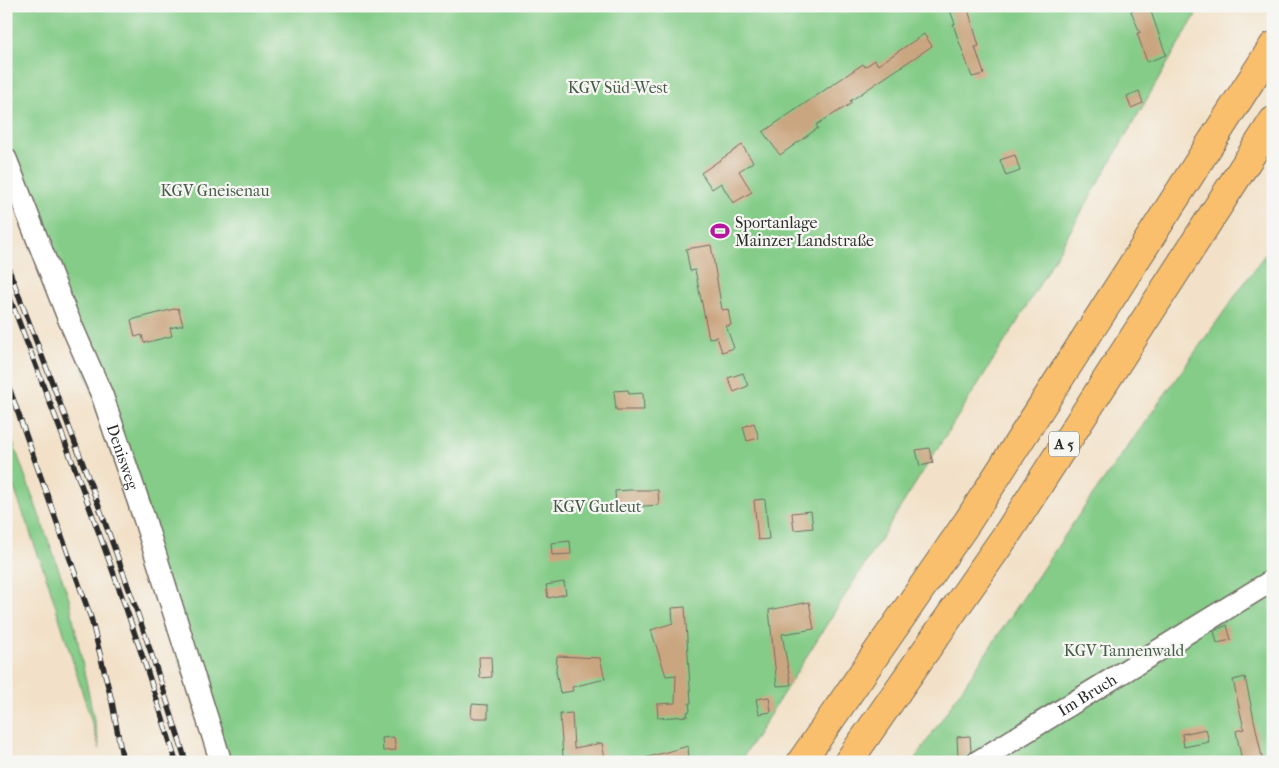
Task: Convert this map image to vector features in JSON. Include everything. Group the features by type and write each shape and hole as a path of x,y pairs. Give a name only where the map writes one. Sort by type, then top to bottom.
{"highway":[{"name":"A 5","path":"801,762 968,521 1273,46"},
{"name":"A 5","path":"848,762 1009,530 1273,121"}],"lane":[{"name":"Denisweg","path":"6,159 67,315 102,395 144,518 221,762"},
{"name":"Im Bruch","path":"977,762 1273,580"}],"green space":[{"name":"KGV Gutleut","path":"6,6 1201,6 1021,316 740,762 212,762 94,396 6,160"},
{"name":"KGV Tannenwald","path":"1273,243 1273,762 913,762 1078,516"},
{"path":"6,423 69,598 100,749 49,585 6,466"}],"building":[{"path":"967,6 979,46 975,47 984,74 972,77 953,24 955,24 950,10"},
{"path":"1149,6 1166,55 1147,62 1137,33 1140,33 1131,11"},
{"path":"924,34 932,46 850,101 852,103 816,125 818,128 780,155 763,132 863,64 865,67 875,60 878,65"},
{"path":"1139,91 1143,103 1131,108 1127,96"},
{"path":"742,145 753,162 739,171 752,192 733,203 721,183 712,189 701,173"},
{"path":"1015,155 1020,171 1006,176 1000,160"},
{"path":"711,245 722,310 728,309 731,325 726,326 734,348 722,352 717,337 709,338 695,270 690,271 686,249"},
{"path":"178,308 183,325 170,328 172,336 144,343 142,335 135,337 131,320"},
{"path":"743,373 748,386 734,392 728,378"},
{"path":"628,390 629,394 643,393 644,410 616,410 614,391"},
{"path":"754,423 759,438 747,441 743,427"},
{"path":"929,448 933,463 920,466 916,450"},
{"path":"658,490 659,505 616,508 615,491"},
{"path":"765,499 769,539 758,540 754,500"},
{"path":"811,511 813,528 794,530 792,513"},
{"path":"570,541 571,554 552,555 551,543"},
{"path":"564,582 566,594 548,598 546,585"},
{"path":"809,602 814,629 782,634 791,685 777,686 769,610"},
{"path":"685,607 690,711 687,712 688,716 658,718 657,704 675,703 676,675 666,676 651,630 673,623 672,608"},
{"path":"1227,625 1231,640 1217,643 1214,631"},
{"path":"557,656 600,658 605,679 572,687 573,691 560,693 556,671"},
{"path":"479,657 491,657 492,677 480,678"},
{"path":"1245,677 1263,762 1242,762 1236,731 1244,729 1233,680"},
{"path":"769,697 771,712 759,714 756,699"},
{"path":"472,704 488,705 488,718 471,718"},
{"path":"572,713 574,748 602,743 605,759 592,762 591,757 563,757 560,714"},
{"path":"1206,729 1209,742 1184,747 1182,734"},
{"path":"970,736 971,751 966,756 958,757 957,737"},
{"path":"394,737 396,750 383,751 382,738"},
{"path":"688,746 689,762 646,762 645,758"}],"railway":[{"path":"6,262 123,573 186,762"},
{"path":"6,288 117,583 176,762"},
{"path":"6,379 91,618 112,702 123,762"}],"place":[{"name":"Sportanlage Mainzer Landstraße","path":"720,231"}],"park label":[{"name":"KGV Süd-West","path":"618,87"},
{"name":"KGV Gneisenau","path":"215,190"}]}
